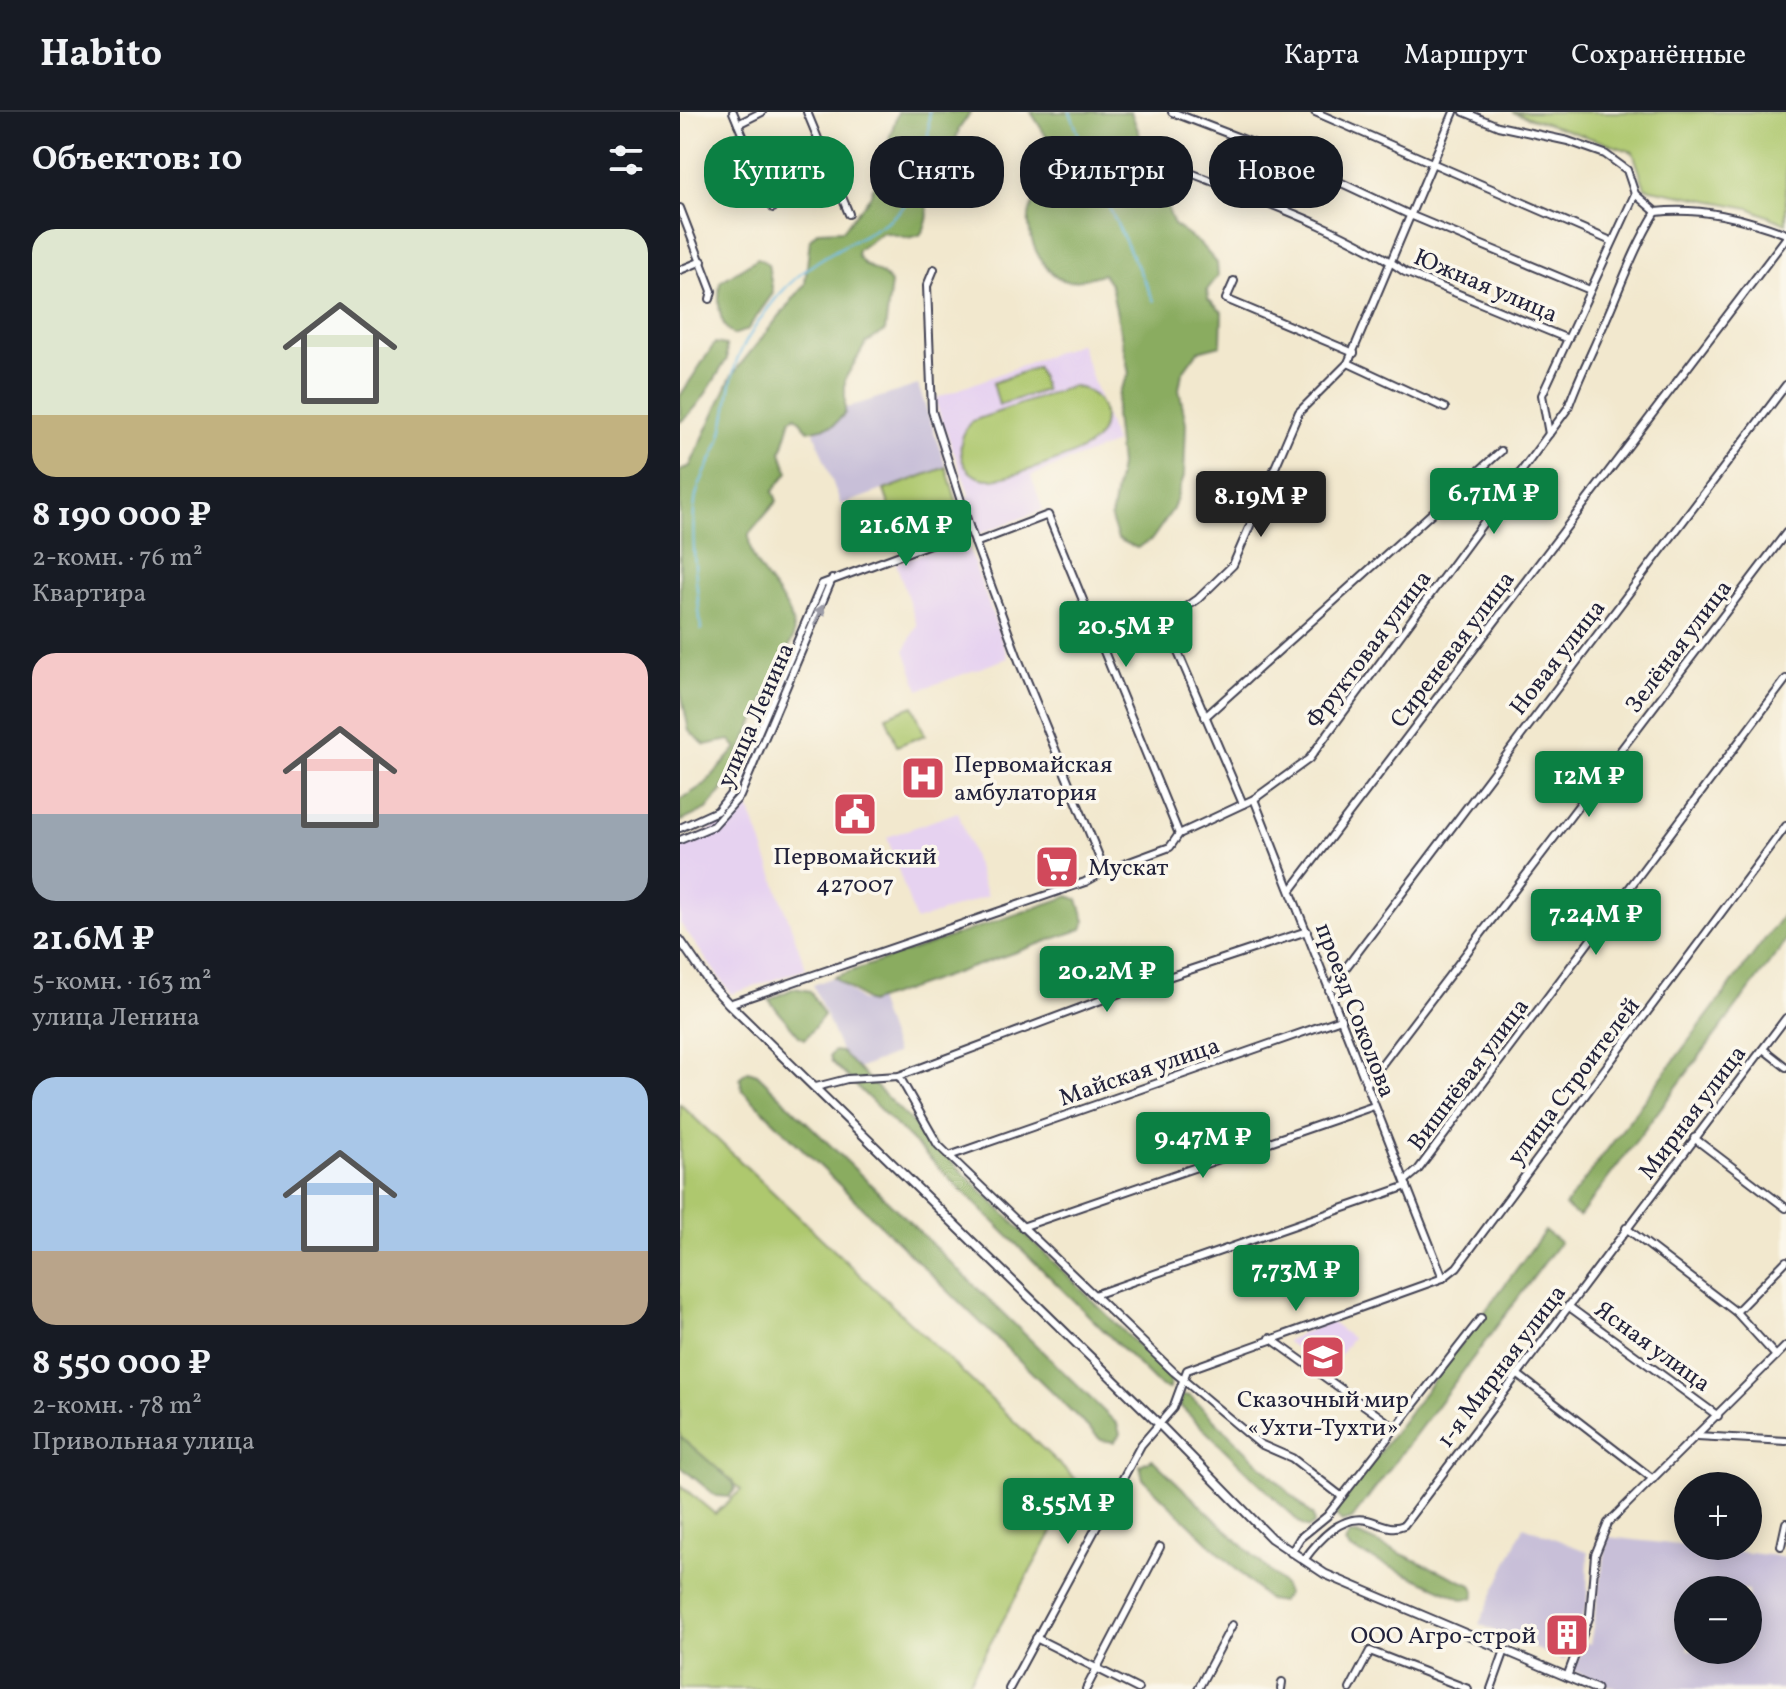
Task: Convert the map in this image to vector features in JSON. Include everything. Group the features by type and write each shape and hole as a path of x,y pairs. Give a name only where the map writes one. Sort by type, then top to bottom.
{"street":[{"path":"733,112 743,136"},
{"path":"738,124 762,112"},
{"path":"807,112 849,214"},
{"path":"1172,112 1271,150 1410,215 1590,290"},
{"path":"1315,112 1611,241"},
{"path":"1243,804 1165,622 1198,599 1233,565 1299,412 1348,363 1354,353 1454,112"},
{"path":"1464,112 1498,126 1605,154 1631,175 1635,194 1656,212 1682,209 1749,220 1786,236"},
{"name":"Южная улица","path":"1193,175 1392,260 1405,272 1568,339"},
{"path":"1549,434 1542,395 1635,194"},
{"path":"680,208 712,291 710,299"},
{"name":"Фруктовая улица","path":"729,1004 1076,885 1170,847 1179,834 1254,799 1290,776 1309,759 1568,408 1580,372 1600,334 1623,274 1656,212"},
{"name":"Сиреневая улица","path":"1291,890 1786,236"},
{"path":"680,270 702,261"},
{"path":"934,269 927,286 930,400 975,543 1019,661 1105,871"},
{"path":"1234,281 1226,299 1354,353"},
{"path":"1348,363 1445,408"},
{"name":"Новая улица","path":"1329,990 1786,385"},
{"name":"Фруктовая улица","path":"1205,717 1501,451"},
{"path":"975,543 1048,515 1179,834"},
{"path":"832,579 970,529"},
{"name":"Зелёная улица","path":"1366,1085 1786,533"},
{"name":"улица Ленина","path":"680,828 717,811 733,791 822,584 832,579"},
{"name":"улица Ленина","path":"680,840 713,826 740,796 832,579"},
{"name":"Вишнёвая улица","path":"1406,1184 1786,679"},
{"name":"проезд Соколова","path":"1254,799 1443,1278"},
{"name":"улица Строителей","path":"1443,1278 1457,1267 1786,826"},
{"path":"816,1087 847,1079 899,1076 1120,993 1307,931"},
{"path":"680,940 711,985 729,1004 1159,1424 1271,1538 1325,1574 1596,1689"},
{"name":"Мирная улица","path":"1626,1228 1786,1018"},
{"name":"Майская улица","path":"949,1156 1341,1019"},
{"path":"1763,1049 1786,1067"},
{"path":"899,1076 932,1137 949,1156 1183,1381 1260,1444 1292,1458 1341,1496"},
{"path":"886,1079 906,1089"},
{"path":"1022,1227 1374,1106"},
{"path":"1694,1138 1786,1208"},
{"path":"1094,1295 1406,1184"},
{"path":"1626,1228 1736,1312 1776,1356"},
{"name":"1-я Мирная улица","path":"1304,1560 1324,1535 1362,1518 1392,1528 1404,1525 1626,1228"},
{"path":"1736,1312 1786,1261"},
{"path":"1009,1689 1141,1445 1173,1408 1191,1366 1443,1278"},
{"name":"Ясная улица","path":"1568,1306 1718,1416"},
{"path":"1291,1553 1300,1538 1327,1516 1393,1426 1481,1318"},
{"path":"1270,1338 1393,1426"},
{"path":"1567,1677 1590,1615 1595,1555 1608,1523 1786,1346"},
{"path":"1517,1374 1653,1479"},
{"path":"1697,1436 1786,1441"},
{"path":"1781,1546 1786,1523"},
{"path":"1086,1689 1160,1547"},
{"path":"1198,1689 1232,1625"},
{"path":"1036,1638 1138,1689"},
{"path":"1491,1689 1505,1650"},
{"path":"1350,1689 1370,1651 1468,1689"}],"shaded area":[{"path":"1080,343 1115,443 1031,476 1043,510 978,534 965,498 970,496 934,399"},
{"path":"918,385 946,467 841,505 814,432 845,413 846,408"},
{"path":"965,538 1008,658 919,690 905,650 917,625 896,563"},
{"path":"745,796 806,969 731,994 680,923 680,845 723,823"},
{"path":"958,812 987,896 916,921 887,837"},
{"path":"834,977 861,1001 877,1000 896,1054 850,1072 813,985"},
{"name":"Сказочный мир «Ухти-Тухти»","path":"1329,1321 1352,1338 1328,1372 1286,1341"},
{"path":"1524,1526 1588,1552 1587,1605 1564,1661 1479,1624"},
{"path":"1608,1537 1674,1544 1674,1560 1762,1560 1762,1554 1786,1557 1786,1689 1616,1689 1574,1671 1584,1642 1590,1644"}],"green space":[{"path":"898,112 971,112 957,136 890,136"},
{"path":"1031,112 1131,112 1140,136 1045,136"},
{"path":"1512,112 1786,112 1786,224 1749,208 1645,188 1633,152"},
{"path":"870,197 870,208 927,209 928,218 920,235 909,238 883,232 858,250 860,260 891,283 885,331 866,343 845,379 845,413 834,425 809,431 796,416 791,419 781,452 788,472 773,491 777,501 749,534 756,562 788,611 793,624 793,638 722,791 707,809 680,822 680,800 705,784 737,748 730,740 705,745 689,731 680,688 680,471 690,466 732,375 805,284 810,239 818,231 843,230"},
{"path":"1031,208 1168,208 1174,225 1200,244 1217,263 1218,276 1207,290 1208,299 1222,312 1221,345 1198,351 1182,373 1179,389 1186,423 1184,476 1173,509 1152,539 1137,548 1118,539 1111,519 1120,465 1115,415 1119,392 1129,374 1111,285 1103,274 1067,281 1050,271 1036,251 1029,218"},
{"path":"758,258 768,264 773,293 747,330 733,335 721,318 720,282"},
{"path":"715,343 726,345 727,359 700,402 680,422 680,396"},
{"path":"1037,367 1045,390 999,405 993,383"},
{"path":"1072,386 1092,394 1103,411 1102,429 1091,444 1058,460 1001,478 981,478 965,466 962,439 972,421"},
{"path":"946,467 962,519 950,529 903,546 884,490"},
{"path":"913,706 925,735 897,746 886,716"},
{"path":"1069,896 1078,900 1085,921 1082,929 869,1003 834,977"},
{"path":"1786,911 1786,941 1579,1217 1565,1206"},
{"path":"794,988 810,991 824,1015 805,1039 769,1000"},
{"path":"834,1051 841,1052 1171,1378 1169,1389 1161,1387 832,1062 830,1056"},
{"path":"748,1071 757,1074 1117,1424 1120,1434 1114,1442 1101,1440 742,1090 740,1077"},
{"path":"680,1104 1079,1483 965,1689 680,1689 680,1485 715,1514 741,1490 680,1438"},
{"path":"1545,1231 1560,1242 1352,1519 1342,1522 1336,1516 1338,1508"},
{"path":"1182,1395 1190,1396 1313,1516 1314,1524 1309,1528 1303,1526 1180,1406"},
{"path":"680,1436 733,1482 735,1489 729,1497 716,1496 680,1466"},
{"path":"1152,1459 1283,1584 1287,1594 1281,1602 1268,1600 1143,1479 1140,1465"},
{"path":"1349,1534 1357,1534 1471,1585 1475,1591 1473,1598 1464,1600 1350,1549 1345,1543"}],"waterway":[{"path":"701,630 694,545 696,496 720,440 739,355 773,302 805,271 880,226 900,210 916,188 926,156 929,112"},
{"path":"1070,112 1095,178 1154,301"}],"place":[{"name":"Первомайская амбулатория","path":"923,778"},
{"name":"Первомайский 427007","path":"855,814"},
{"name":"Мускат","path":"1057,867"},
{"name":"Сказочный мир «Ухти-Тухти»","path":"1323,1357"},
{"name":"ООО Агро-строй","path":"1567,1635"}]}
